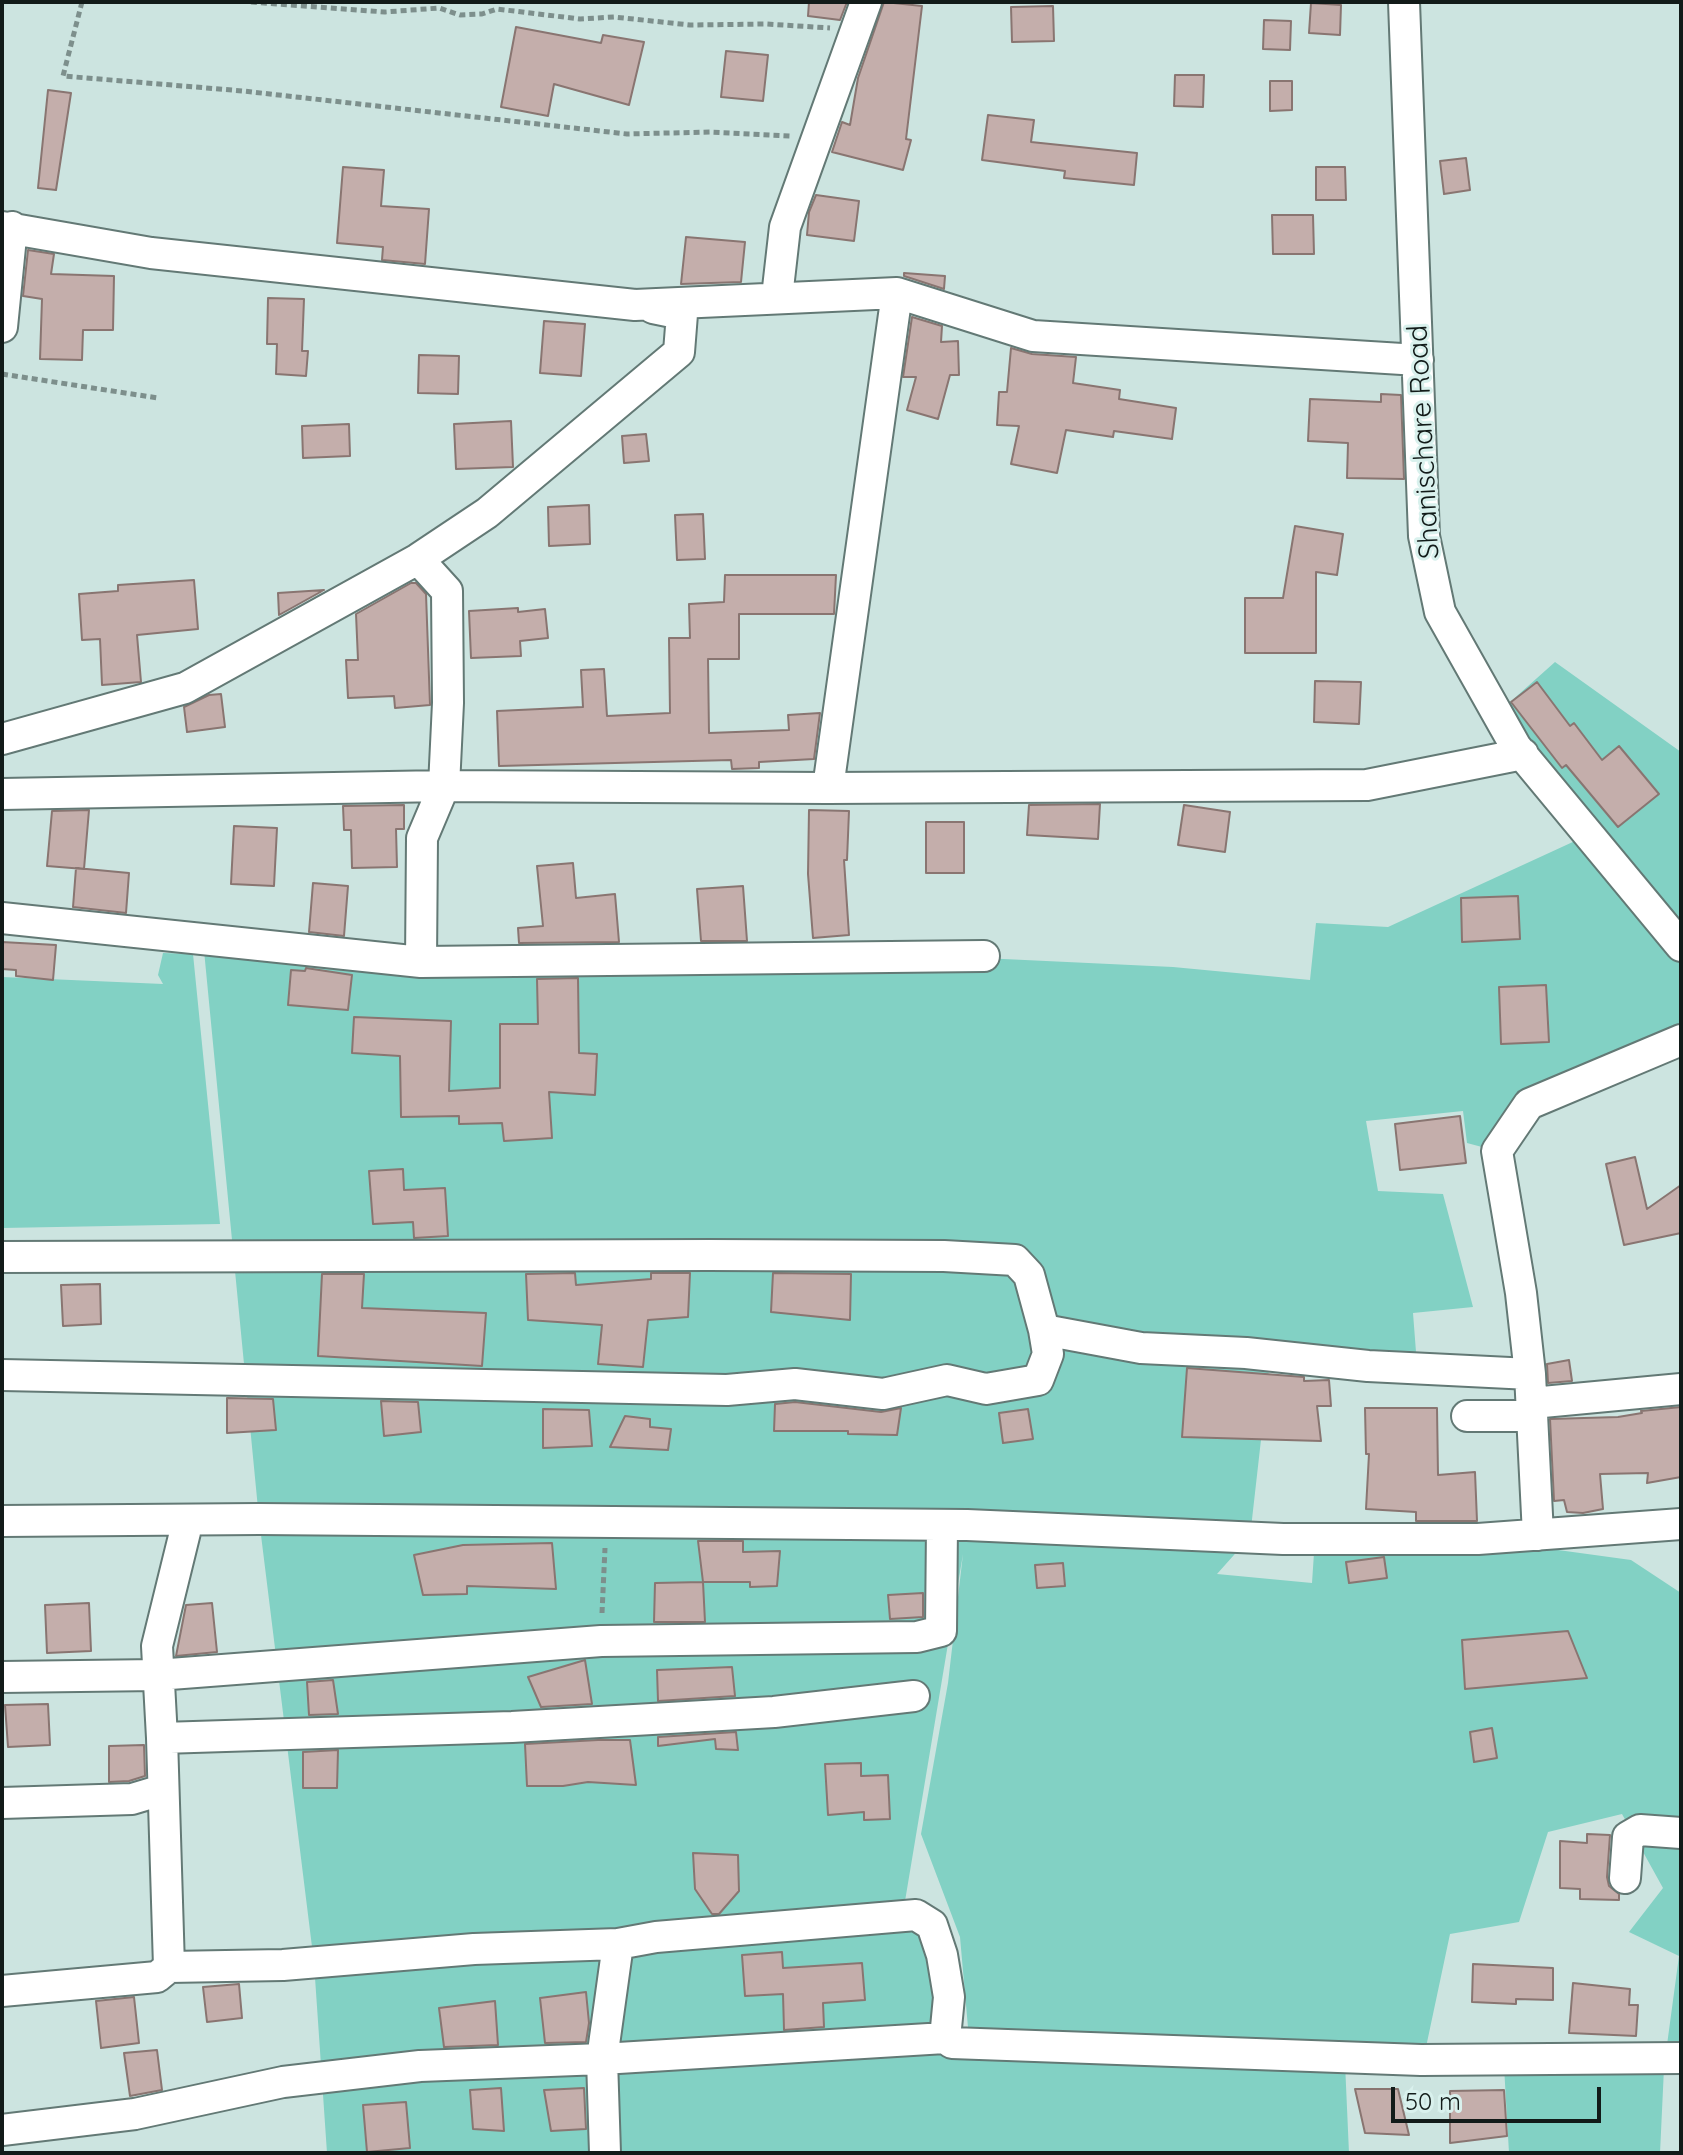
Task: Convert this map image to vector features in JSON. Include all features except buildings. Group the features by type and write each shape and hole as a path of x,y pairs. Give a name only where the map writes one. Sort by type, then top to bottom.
{"street":[{"path":"777,297 785,227 866,2"},
{"name":"Shanischare Road","path":"1404,2 1424,536 1440,612 1523,754 1681,946"},
{"path":"2,327 7,227 151,253 635,305 682,314 679,352 487,513 418,559 185,688 2,739"},
{"path":"828,788 897,293"},
{"path":"635,305 897,293 1033,336 1418,360"},
{"path":"418,559 447,591 448,703 444,786 422,838 421,962"},
{"path":"2,794 444,786 828,788 1367,785 1523,754"},
{"path":"2,918 421,962 984,956"},
{"path":"1538,1535 1531,1398 1521,1293 1497,1151 1529,1104 1681,1040"},
{"path":"2,1257 693,1255 944,1256 1015,1260 1029,1275 1048,1354 1038,1380 986,1389 947,1380 883,1394 795,1384 727,1390 2,1375"},
{"path":"1044,1330 1141,1348 1246,1353 1368,1366 1531,1398"},
{"path":"1467,1416 1531,1398 1681,1389"},
{"path":"169,1967 157,1646 188,1520"},
{"path":"2,1521 942,1525 1283,1539 1478,1539 1681,1524"},
{"path":"2,1677 157,1675 601,1641 934,1635 941,1631 942,1525"},
{"path":"162,1738 512,1727 774,1712 914,1696"},
{"path":"2,1803 132,1799 162,1790"},
{"path":"1625,1878 1628,1837 1640,1830 1681,1833"},
{"path":"2,1991 157,1977 169,1967 283,1965 474,1949 618,1944 656,1937 916,1915 932,1925 942,1955 949,1997 945,2038"},
{"path":"605,2153 602,2059 618,1944"},
{"path":"2,2130 135,2114 283,2082 420,2066 602,2059 945,2038 952,2043 1421,2060 1681,2058"}],"path":[{"path":"82,2 63,76 243,91 627,134 710,132 819,138"},
{"path":"251,2 385,12 439,8 460,15 482,14 497,9 580,19 614,17 690,25 767,24 855,30"},
{"path":"2,374 158,398"},
{"path":"601,1641 606,1523"}],"green space":[{"path":"1555,662 1681,752 1681,1040 1529,1104 1497,1151 1467,1143 1463,1111 1366,1121 1378,1191 1443,1194 1473,1307 1413,1313 1417,1365 1269,1369 1250,1537 1217,1574 1312,1583 1314,1553 1478,1539 1631,1560 1681,1593 1681,2066 1664,2068 1660,2153 1509,2153 1504,2066 1664,2067 1679,1956 1629,1932 1663,1888 1622,1814 1548,1832 1519,1922 1450,1934 1422,2066 1345,2063 1349,2153 327,2153 314,1963 259,1519 203,940 421,962 940,956 1173,967 1310,980 1316,923 1388,927 1588,835 1509,703","holes":["963,1554 948,1683 921,1834 960,1937 970,2050 938,2024 921,1926 901,1925"]},
{"path":"163,953 193,954 220,1224 2,1228 2,977 163,984 158,975"}]}
